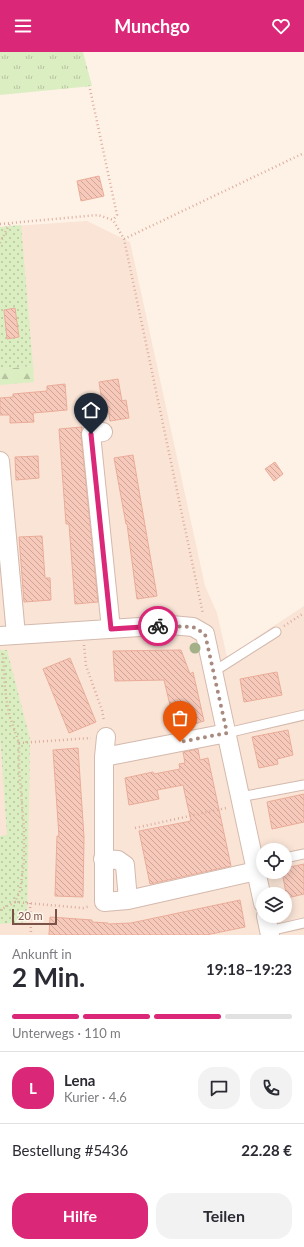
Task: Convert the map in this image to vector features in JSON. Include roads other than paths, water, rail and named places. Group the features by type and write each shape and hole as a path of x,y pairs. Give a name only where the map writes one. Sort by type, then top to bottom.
{"street":[{"path":"103,432 91,434 111,629"},
{"path":"0,461 6,640 111,629 171,625 193,627 205,634 241,801 256,858"},
{"path":"104,757 227,733"},
{"path":"106,737 104,757 104,902 128,900 256,867"},
{"path":"104,859 118,860 125,865 128,900"}],"lane":[{"path":"213,672 276,632"},
{"path":"227,733 304,715"},
{"path":"241,801 304,785"},
{"path":"292,857 304,854"},
{"path":"268,927 304,923"}]}
